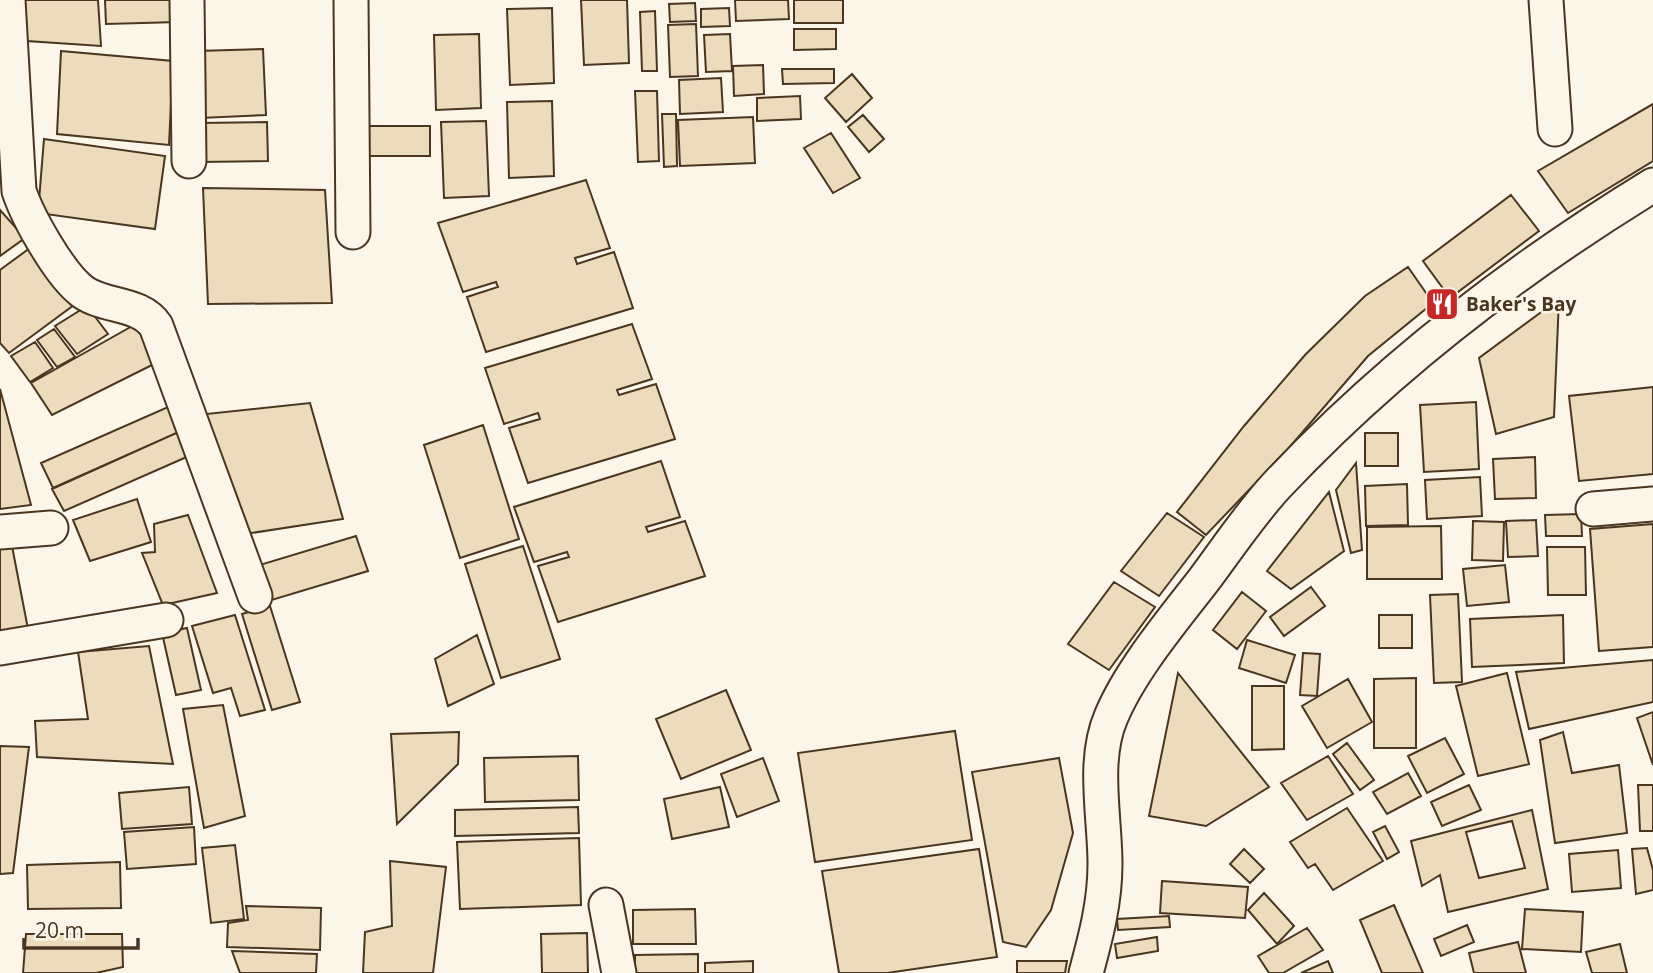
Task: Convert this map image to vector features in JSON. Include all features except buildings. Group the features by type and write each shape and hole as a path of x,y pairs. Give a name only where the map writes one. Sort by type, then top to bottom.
{"street":[{"path":"8,0 19,191 26,211 52,255 83,292 148,314 156,326 255,596"},
{"path":"187,0 189,161"},
{"path":"351,0 353,232"},
{"path":"1546,0 1555,129"},
{"path":"1086,973 1101,917 1105,865 1102,746 1117,706 1186,603 1276,486 1366,396 1440,333 1556,247 1653,185"},
{"path":"1593,509 1653,504"},
{"path":"0,532 51,528"},
{"path":"0,648 166,620"},
{"path":"606,905 619,973"}],"place":[{"name":"Baker's Bay","path":"1442,304"}]}
